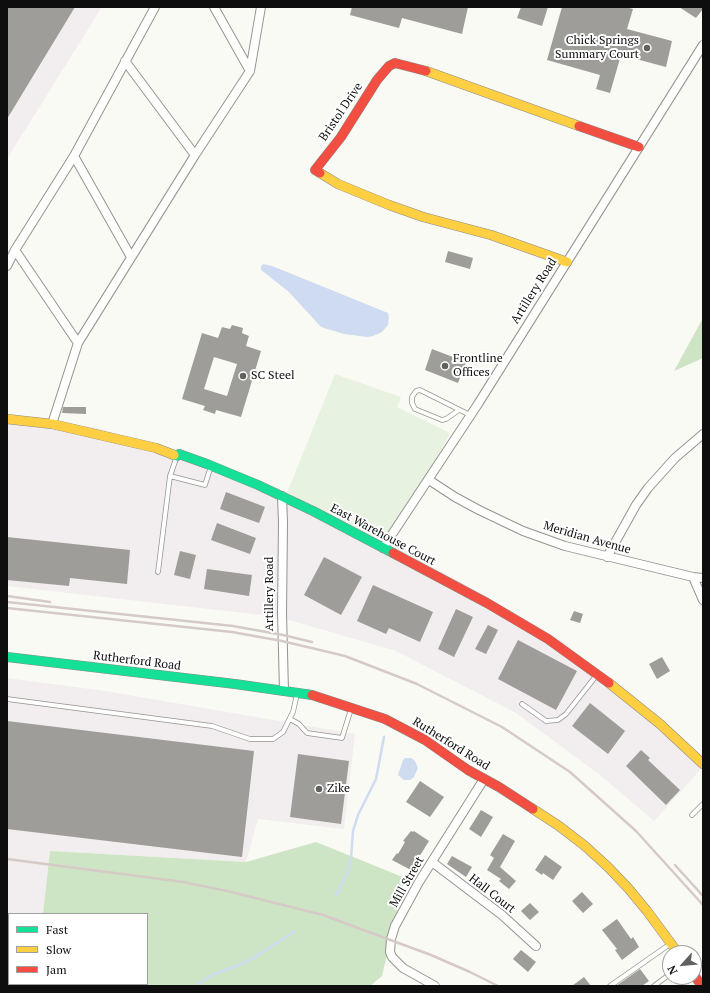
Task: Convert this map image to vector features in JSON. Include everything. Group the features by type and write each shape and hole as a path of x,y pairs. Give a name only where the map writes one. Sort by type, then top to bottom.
{"street":[{"path":"7,266 15,250 74,156 155,7"},
{"path":"214,7 250,71"},
{"path":"52,424 78,343 195,155 250,71 261,7"},
{"name":"Artillery Road","path":"383,548 429,480 703,45"},
{"path":"125,61 195,155"},
{"name":"Bristol Drive","path":"567,262 491,235 423,217 389,205 338,184 315,170 341,137 377,80 388,66 395,63 425,71 639,147"},
{"path":"74,156 131,257"},
{"path":"15,250 78,343"},
{"name":"East Warehouse Court","path":"7,419 52,424 156,448 177,456 179,454 282,496 488,603 548,639 598,674 660,724 703,764"},
{"path":"607,557 636,505 648,488 674,458 703,434"},
{"name":"Meridian Avenue","path":"429,480 479,510 522,531 565,546 607,557 703,578"},
{"name":"Artillery Road","path":"282,496 284,691"},
{"path":"693,577 703,600"},
{"name":"Rutherford Road","path":"7,658 311,695 352,707 385,719 425,740 468,770 559,826 591,851 628,888 671,943"},
{"name":"Mill Street","path":"435,986 403,968 392,957 390,949 391,939 395,926 419,882 484,779"},
{"name":"Hall Court","path":"432,862 502,915 536,946"}],"lane":[{"path":"459,410 442,420 415,409 412,402 412,397 416,390 420,390 470,415"},
{"path":"158,572 170,476 177,456"},
{"path":"170,476 204,485 211,466"},
{"path":"522,704 546,721 558,720 566,714 598,674"},
{"path":"7,699 212,726 250,739 273,739 283,732 290,719 297,693"},
{"path":"290,719 299,724 307,733 342,738 352,707"},
{"path":"692,815 703,804"},
{"path":"610,986 671,943"}],"shaded area":[{"path":"7,7 102,7 7,159"},
{"path":"7,416 99,428 232,475 361,533 392,543 558,638 703,758 703,767 654,821 600,775 516,713 396,651 279,617 7,586"},
{"path":"7,678 105,691 355,734 344,829 258,819 246,862 50,851 43,913 8,913 8,985 36,985 7,986"}],"green space":[{"path":"703,318 703,358 674,371"},
{"path":"335,374 401,397 397,407 450,433 392,543 361,533 287,493"},
{"path":"316,842 405,878 382,976 370,986 35,986 148,985 148,913 43,913 50,851 246,862"}],"water":[{"path":"263,264 272,266 388,313 388,325 382,332 367,337 344,334 321,327 289,292 261,270 261,266"},
{"path":"405,758 411,758 415,761 418,768 414,777 410,780 404,780 398,775"}],"building":[{"path":"7,7 75,7 7,119"},
{"path":"352,7 468,7 462,34 402,18 399,28 350,15"},
{"path":"521,7 548,7 542,26 517,18"},
{"path":"562,7 625,7 633,9 627,29 672,41 666,67 621,55 610,93 596,89 600,75 547,60"},
{"path":"679,7 703,7 703,9 696,18"},
{"path":"448,251 473,258 470,269 445,262"},
{"name":"SC Steel","path":"232,325 243,328 242,333 249,336 246,346 261,351 241,417 216,410 215,414 203,410 205,406 182,399 202,333 218,338 222,327 230,329","holes":["214,357 237,364 227,396 204,389"]},
{"name":"Frontline Offices","path":"432,349 466,362 458,383 425,370"},
{"path":"63,407 86,407 86,414 62,413"},
{"path":"226,492 265,507 259,523 220,509"},
{"path":"217,523 256,538 250,554 211,540"},
{"path":"7,537 130,550 127,584 70,578 69,586 7,580"},
{"path":"180,551 196,555 190,579 174,575"},
{"path":"324,557 362,577 341,615 304,595"},
{"path":"207,569 252,575 249,596 204,589"},
{"path":"373,585 433,612 420,642 389,628 386,634 357,621"},
{"path":"456,609 473,617 454,657 438,649"},
{"path":"574,611 583,614 580,623 570,620"},
{"path":"488,625 498,630 486,654 475,649"},
{"path":"518,640 577,671 556,710 498,679"},
{"path":"662,657 670,671 657,679 649,664"},
{"path":"590,703 625,731 608,754 572,726"},
{"path":"7,721 254,751 242,857 7,829"},
{"path":"641,750 650,758 648,760 680,790 666,805 626,766"},
{"name":"Zike","path":"298,754 349,761 341,824 290,817"},
{"path":"420,781 444,797 430,817 406,802"},
{"path":"481,810 493,817 481,837 469,829"},
{"path":"411,831 414,831 429,841 411,870 392,860 397,853 398,854 405,842 403,841"},
{"path":"503,834 515,841 500,867 516,881 509,889 499,881 501,879 487,870 494,858 490,855"},
{"path":"545,855 562,867 553,880 543,873 542,875 535,870"},
{"path":"452,856 472,867 466,877 447,864"},
{"path":"582,892 593,904 583,913 572,901"},
{"path":"530,903 539,912 530,920 521,911"},
{"path":"617,919 631,939 633,937 639,947 622,960 615,950 617,949 602,930"},
{"path":"521,950 536,962 528,972 513,959"},
{"path":"640,969 649,981 642,986 616,986"},
{"path":"584,977 591,986 572,986"}],"waterway":[{"path":"336,895 347,874 351,859 353,831 358,815 376,779 384,737"},
{"path":"195,986 212,975 239,965 255,957 295,931"}],"railway":[{"path":"7,596 50,602"},
{"path":"7,602 233,626 312,642"},
{"path":"7,608 232,632 282,641 345,656 417,684 502,727 570,772 636,831 703,905"},
{"path":"7,859 183,882 227,891 323,915 431,955 498,986"},
{"path":"675,865 703,896"}],"traffic: fast":[{"path":"174,455 177,456 179,454 258,485 313,511 393,553"},
{"path":"7,657 235,684 312,695"}],"traffic: slow":[{"path":"426,71 579,126"},
{"path":"320,173 338,184 389,205 423,217 491,235 567,262"},
{"path":"7,419 52,424 156,448 174,455"},
{"path":"609,683 660,724 703,764"},
{"path":"533,809 559,826 585,846 608,867 647,911 672,945"}],"traffic: jam":[{"path":"320,173 315,170 341,137 377,80 389,66 395,63 426,71"},
{"path":"579,126 639,147"},
{"path":"393,553 487,603 548,639 609,683"},
{"path":"312,695 385,719 425,740 468,770 499,787 533,809"}],"place":[{"name":"Chick Springs Summary Court","path":"647,48"},
{"name":"Frontline Offices","path":"445,366"},
{"name":"SC Steel","path":"243,376"},
{"name":"Zike","path":"319,789"}]}
